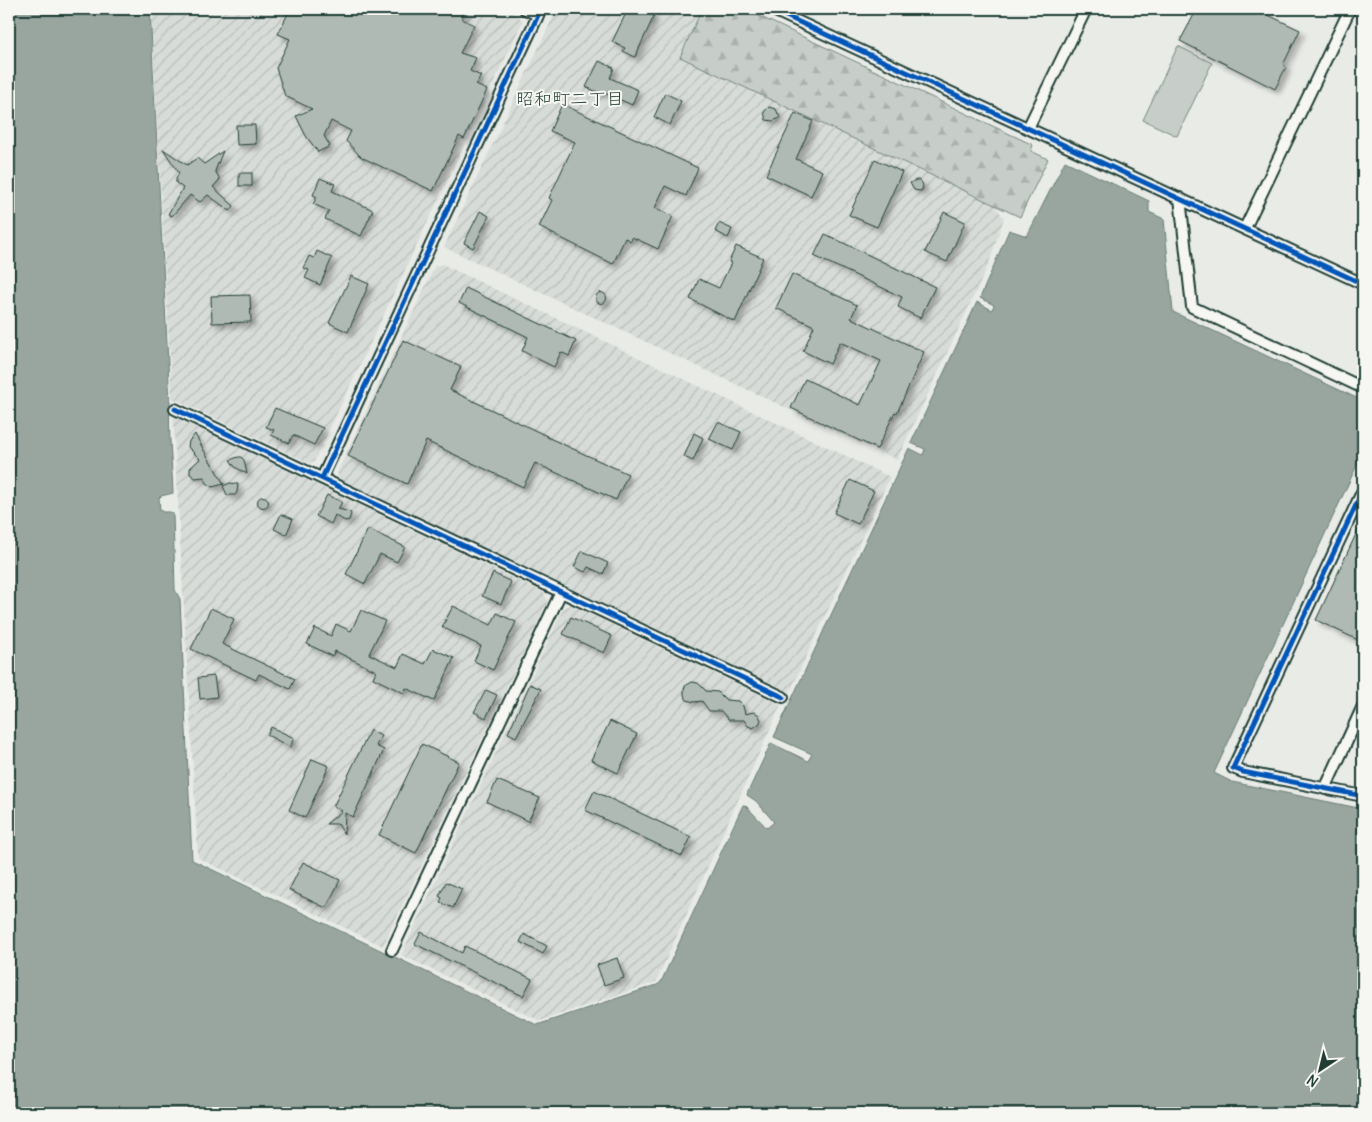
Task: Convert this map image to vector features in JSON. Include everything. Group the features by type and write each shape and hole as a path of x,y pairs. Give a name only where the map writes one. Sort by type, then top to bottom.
{"street":[{"path":"322,478 540,12 525,9"},
{"path":"771,9 1363,284"},
{"path":"1028,128 1086,9"},
{"path":"1245,228 1350,9"},
{"path":"1180,198 1192,307 1363,388"},
{"path":"175,409 783,697"},
{"path":"1363,490 1233,768 1242,772 1363,796"},
{"path":"392,950 561,592"},
{"path":"1325,789 1363,706"}],"shaded area":[{"path":"9,9 150,9 173,493 159,498 160,510 173,513 175,590 180,599 192,860 537,1025 657,985 661,982 743,805 767,828 774,822 756,801 747,795 748,792 771,743 808,761 812,754 774,737 909,448 923,455 925,449 911,443 977,302 992,310 994,305 980,298 1009,230 1027,236 1065,161 1149,201 1149,212 1164,219 1173,312 1363,401 1363,452 1214,773 1232,782 1363,809 1363,1113 9,1113"},
{"path":"151,9 504,9 518,16 523,21 314,462 309,463 172,398"},
{"path":"557,9 702,9 680,56 994,204 1004,218 988,266 897,460 444,247"},
{"path":"442,264 890,477 790,692 339,479 337,473 435,266"},
{"path":"173,416 544,593 548,601 383,946 198,858"},
{"path":"571,605 781,705 656,982 540,1021 401,955 564,607"}],"green space":[{"path":"702,9 744,9 1033,145 1031,151 1048,159 1020,217 680,57"},
{"path":"1178,46 1212,63 1177,136 1143,120"}],"building":[{"path":"290,9 466,9 462,19 474,25 460,53 476,58 470,71 481,76 476,85 487,90 464,139 459,136 433,191 361,157 346,141 351,131 331,121 324,136 330,146 318,152 306,136 296,116 312,109 285,96 276,68 290,39 278,34"},
{"path":"628,9 640,9 654,16 635,57 623,51 625,48 612,42"},
{"path":"1197,9 1266,9 1264,13 1300,30 1283,65 1286,67 1275,89 1180,41"},
{"path":"599,61 614,68 610,78 638,90 632,105 603,92 602,94 586,87"},
{"path":"665,93 681,101 670,125 654,117"},
{"path":"562,104 698,168 686,196 665,186 655,208 673,216 658,249 632,237 631,241 625,238 613,264 539,227 552,200 549,198 575,142 550,131"},
{"path":"769,107 776,109 780,118 773,121 766,120 764,112"},
{"path":"795,113 813,121 796,159 822,171 811,196 766,175"},
{"path":"236,125 255,125 256,144 237,145"},
{"path":"163,149 187,165 197,158 204,164 223,151 215,171 220,179 213,187 234,206 230,211 208,195 200,202 190,195 172,216 168,214 183,188 176,183 179,173"},
{"path":"875,159 902,172 877,227 849,215"},
{"path":"239,173 252,173 252,186 239,186"},
{"path":"320,178 335,184 332,191 373,210 361,236 325,219 329,211 313,204 317,197 313,195"},
{"path":"920,180 923,185 922,190 914,190 910,183"},
{"path":"480,211 489,216 473,248 464,243"},
{"path":"944,212 965,222 947,262 925,252"},
{"path":"719,223 732,229 728,238 715,231"},
{"path":"825,234 935,287 920,318 898,307 902,297 814,256"},
{"path":"736,246 763,258 735,322 690,299 699,279 719,288 731,263 729,262"},
{"path":"317,251 332,258 320,285 305,278 309,270 303,268 309,256 314,258"},
{"path":"792,274 857,305 851,318 924,352 897,413 895,412 877,449 791,408 805,379 860,405 881,361 840,342 830,364 803,351 814,326 776,308"},
{"path":"351,276 369,284 348,332 329,323"},
{"path":"466,288 576,341 569,356 561,352 554,367 522,351 528,337 459,303"},
{"path":"601,292 607,298 601,304 595,298"},
{"path":"250,295 251,322 212,323 211,296"},
{"path":"403,340 461,367 450,390 628,474 616,500 535,463 523,487 426,441 407,484 348,456"},
{"path":"275,408 323,428 314,445 293,435 289,443 271,435 274,430 266,427"},
{"path":"718,422 741,432 733,450 709,439"},
{"path":"694,433 703,438 693,461 684,457"},
{"path":"195,434 224,484 212,487 204,477 195,478 190,474 190,468 200,459 188,447 189,441"},
{"path":"238,457 244,460 247,474 235,467 230,460"},
{"path":"850,480 874,491 858,524 834,513"},
{"path":"230,483 238,484 235,495 227,495 223,486"},
{"path":"327,495 342,502 338,509 350,512 349,520 345,521 335,515 331,524 316,516"},
{"path":"263,496 269,502 263,508 257,502"},
{"path":"281,514 293,519 286,535 274,529"},
{"path":"1363,519 1363,629 1358,640 1316,620"},
{"path":"368,529 405,547 397,562 380,554 365,584 346,574"},
{"path":"582,551 608,563 603,574 588,567 585,572 574,567"},
{"path":"493,573 511,582 501,604 482,596"},
{"path":"453,606 491,625 497,613 516,622 493,670 474,661 481,646 442,627"},
{"path":"211,608 234,619 222,644 295,679 290,689 259,674 256,680 191,649"},
{"path":"361,610 385,621 369,654 397,667 403,654 425,664 433,649 454,658 434,701 406,688 404,693 373,678 376,671 335,651 332,656 307,644 315,628 331,636 336,624 351,631"},
{"path":"571,617 612,636 604,653 563,634"},
{"path":"214,676 217,697 200,699 198,678"},
{"path":"692,682 698,683 706,691 718,692 726,700 738,701 743,706 745,714 754,712 758,714 761,720 759,724 753,728 748,726 744,720 729,720 721,711 709,711 702,701 694,702 687,700 684,695 684,689 685,686"},
{"path":"530,684 541,689 516,737 508,733"},
{"path":"486,690 497,695 486,718 474,712"},
{"path":"610,721 637,734 618,773 591,760"},
{"path":"271,727 294,738 290,747 267,735"},
{"path":"370,730 381,736 376,746 384,750 353,817 345,813 344,834 338,824 326,824 342,811 333,807"},
{"path":"422,744 459,762 416,853 379,835"},
{"path":"312,759 329,766 305,818 289,810"},
{"path":"497,780 540,798 528,821 487,802"},
{"path":"594,791 691,837 682,856 585,810"},
{"path":"303,862 340,880 326,908 289,890"},
{"path":"446,882 462,889 453,908 440,902 442,898 439,896"},
{"path":"421,932 462,953 465,946 532,979 523,996 415,944"},
{"path":"524,934 547,946 543,954 520,942"},
{"path":"617,958 624,978 604,985 597,965"}],"cycle path":[{"path":"322,478 541,9"},
{"path":"771,9 1363,284"},
{"path":"175,409 783,697"},
{"path":"1363,490 1233,768 1243,772 1363,796"}],"district":[{"name":"昭和町二丁目","path":"570,99"}]}
